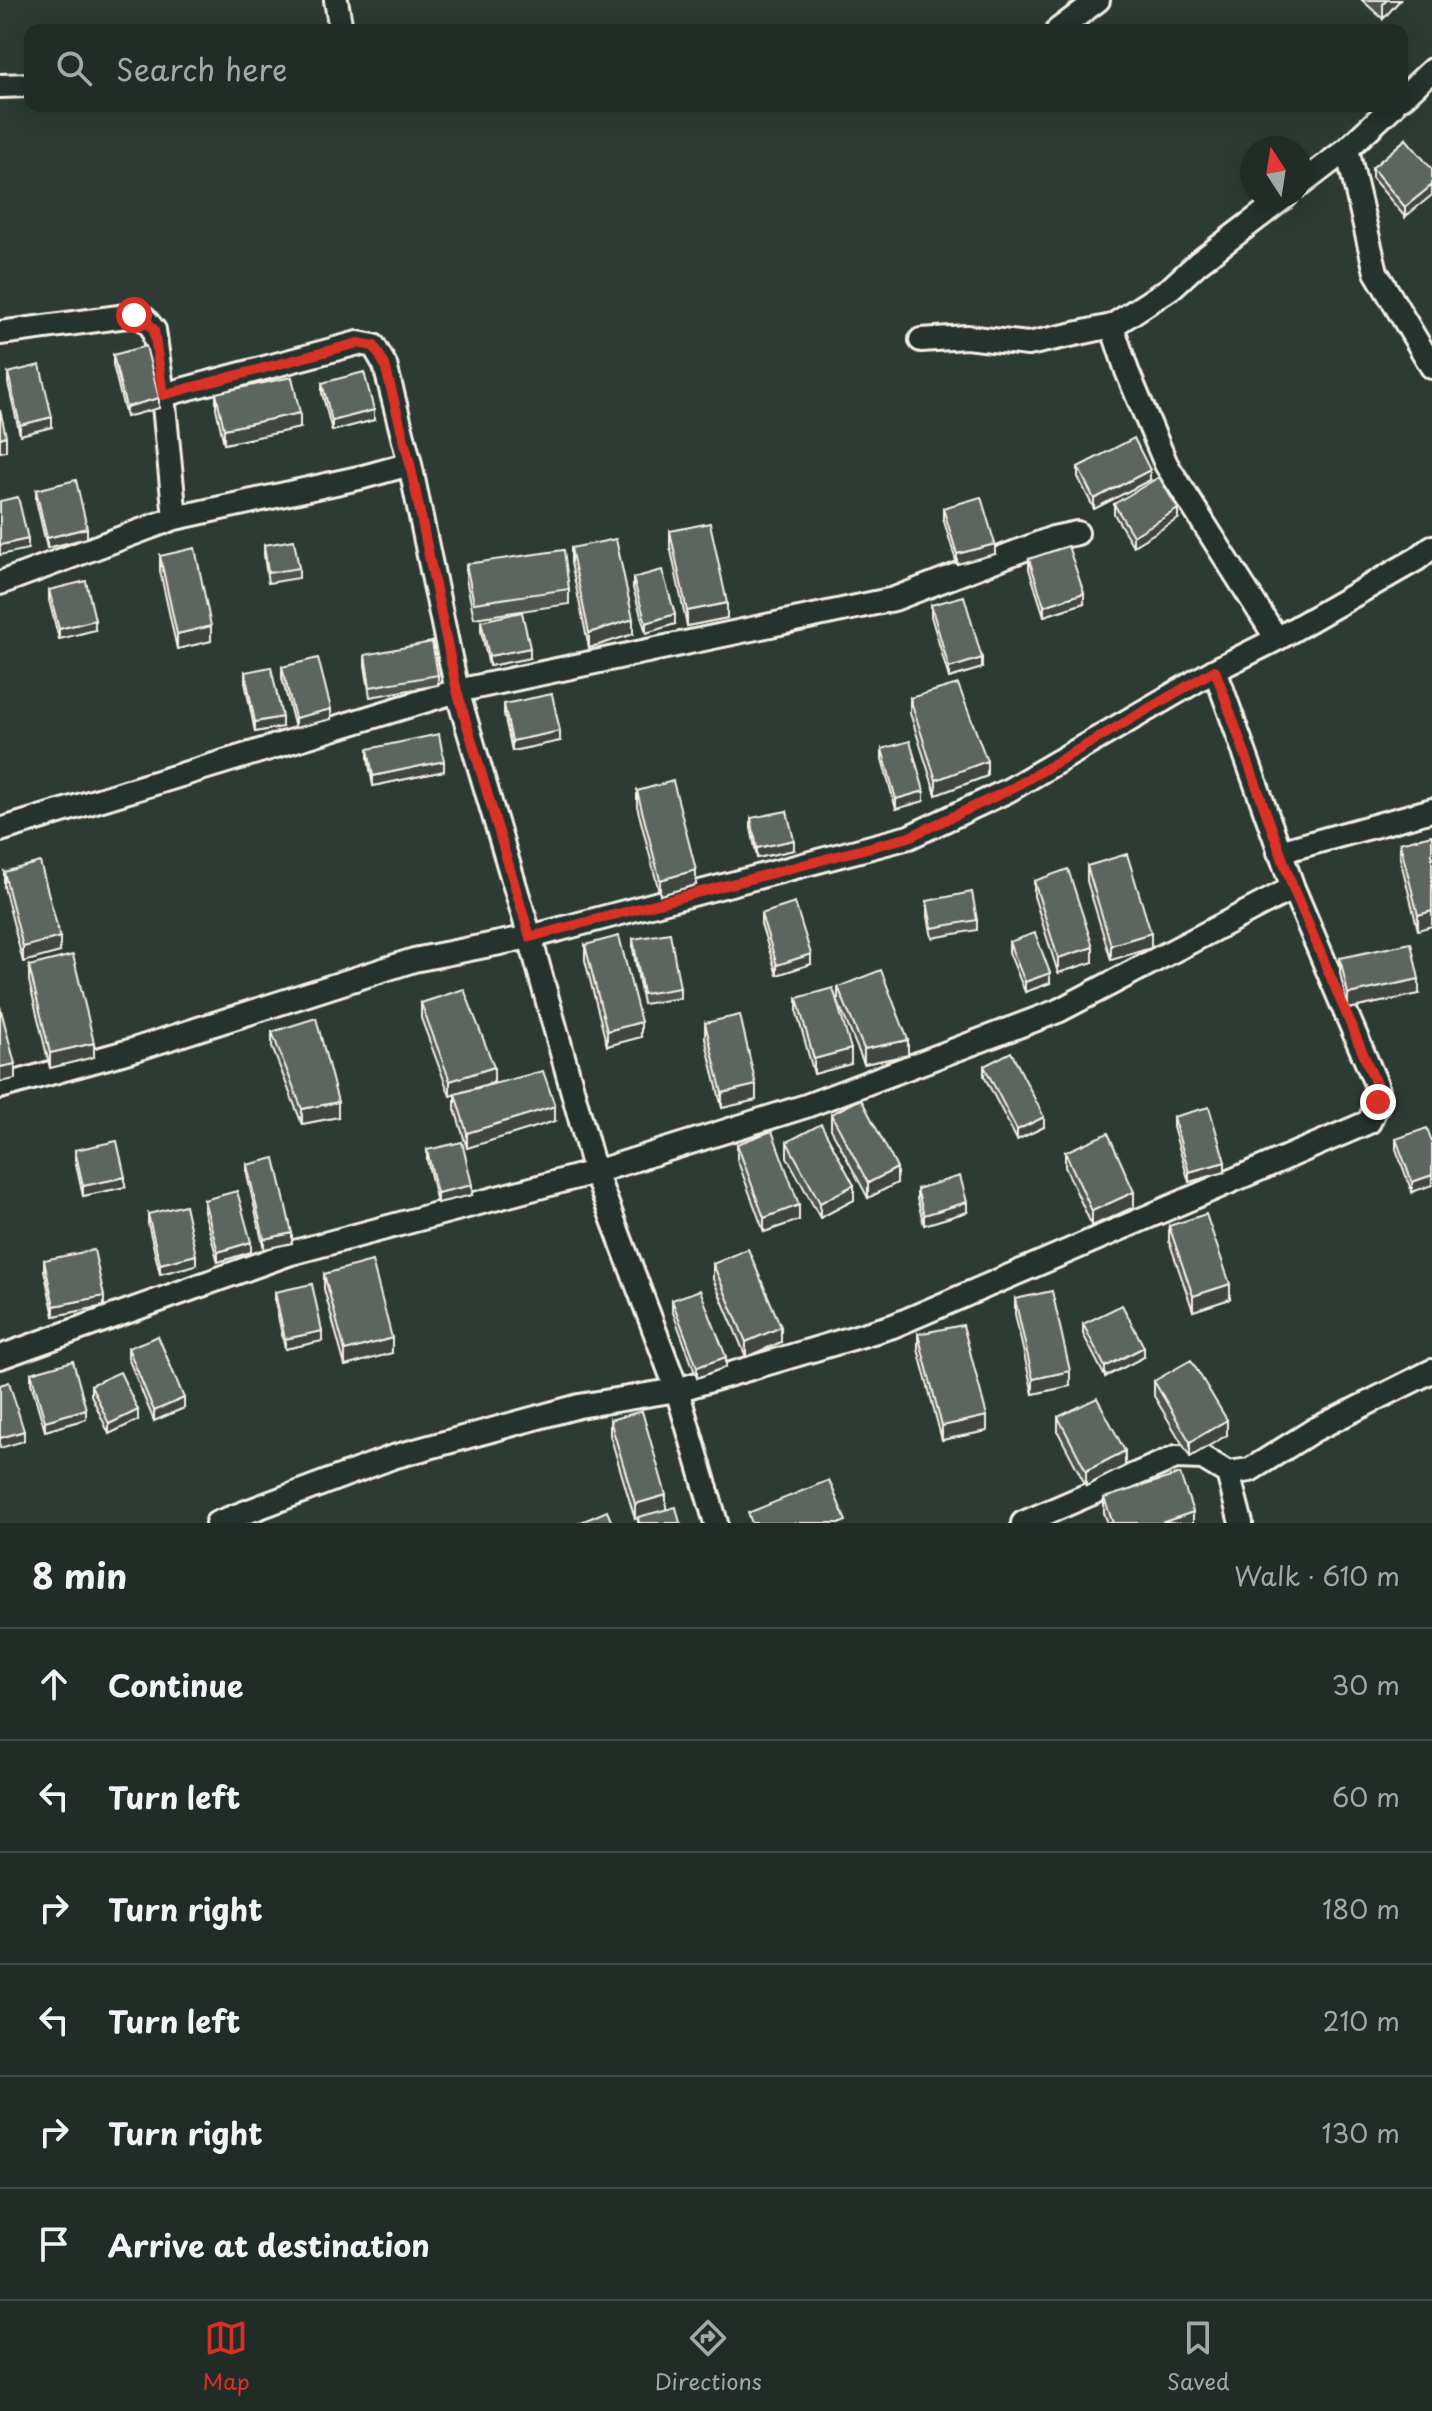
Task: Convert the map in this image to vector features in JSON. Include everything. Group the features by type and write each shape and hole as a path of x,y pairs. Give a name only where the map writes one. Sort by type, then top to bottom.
{"street":[{"path":"336,0 340,24"},
{"path":"1066,24 1098,0"},
{"path":"1408,92 1432,70"},
{"path":"0,86 24,85"},
{"path":"1312,176 1387,112"},
{"path":"1347,149 1376,272 1432,367"},
{"path":"921,340 966,337 1028,344 1112,326 1172,287 1198,263 1270,208"},
{"path":"0,333 134,315 145,319 154,330 175,518"},
{"path":"1112,326 1127,371 1166,464 1277,639"},
{"path":"163,395 358,343 374,346 385,365 410,464 457,691 595,1172 677,1390 716,1523"},
{"path":"0,583 175,518 410,464"},
{"path":"0,830 457,691 894,599 1053,538 1077,533"},
{"path":"0,1087 133,1050 414,960 530,937 909,837 1009,790 1215,670 1277,639 1417,559 1432,547"},
{"path":"217,1523 393,1457 579,1406 677,1390 893,1326 1369,1122 1378,1102 1376,1084 1279,852 1215,670"},
{"path":"1279,852 1432,810"},
{"path":"0,1357 291,1253 595,1172 806,1106 1058,1011 1293,888"},
{"path":"1023,1523 1176,1457 1203,1458 1228,1473 1250,1470 1314,1430 1432,1371"},
{"path":"1228,1473 1241,1523"}],"building":[{"path":"1406,139 1432,169 1432,185 1405,207 1372,168"},
{"path":"146,346 159,398 126,407 113,355"},
{"path":"40,365 52,417 20,425 8,373"},
{"path":"364,372 374,410 332,421 322,383"},
{"path":"292,377 300,413 224,429 216,393"},
{"path":"0,410 6,436 0,438"},
{"path":"1134,438 1150,470 1094,499 1078,467"},
{"path":"1159,477 1178,509 1133,536 1114,504"},
{"path":"76,480 87,528 47,538 36,490"},
{"path":"18,497 28,539 0,545 0,501"},
{"path":"981,497 995,544 957,554 943,508"},
{"path":"710,523 727,603 687,611 670,531"},
{"path":"616,539 633,619 589,633 571,548"},
{"path":"294,540 299,568 268,573 264,545"},
{"path":"1068,546 1084,593 1044,606 1029,559"},
{"path":"195,548 211,626 177,634 160,556"},
{"path":"564,550 569,589 474,603 466,564"},
{"path":"662,570 675,614 646,623 633,578"},
{"path":"86,581 95,620 59,629 49,590"},
{"path":"964,596 982,658 949,668 931,605"},
{"path":"522,612 530,648 489,656 481,621"},
{"path":"432,642 438,675 370,687 365,655"},
{"path":"318,658 331,709 295,718 282,667"},
{"path":"271,667 282,717 255,722 245,672"},
{"path":"958,684 987,761 936,780 910,698"},
{"path":"552,694 560,731 512,741 504,704"},
{"path":"439,734 444,761 373,776 368,749"},
{"path":"910,741 924,791 896,799 882,749"},
{"path":"673,781 696,870 660,880 637,791"},
{"path":"787,811 794,840 757,848 751,818"},
{"path":"1432,835 1432,911 1418,915 1400,843"},
{"path":"1127,854 1151,933 1111,945 1087,866"},
{"path":"40,862 60,937 23,947 4,872"},
{"path":"1068,869 1093,947 1058,958 1034,881"},
{"path":"972,892 977,920 932,928 927,901"},
{"path":"795,903 811,954 777,965 761,914"},
{"path":"670,933 680,988 643,994 633,939"},
{"path":"1035,933 1050,973 1025,982 1009,942"},
{"path":"619,936 641,1022 607,1031 585,945"},
{"path":"1411,943 1419,979 1348,994 1340,958"},
{"path":"73,955 94,1043 50,1053 29,966"},
{"path":"881,970 908,1040 864,1049 838,987"},
{"path":"833,988 851,1049 814,1059 797,998"},
{"path":"464,989 494,1067 450,1081 421,1003"},
{"path":"0,1006 15,1064 0,1067"},
{"path":"740,1015 756,1085 722,1093 705,1023"},
{"path":"316,1018 338,1102 302,1109 272,1032"},
{"path":"1011,1052 1044,1117 1017,1130 984,1066"},
{"path":"543,1071 555,1106 467,1133 455,1094"},
{"path":"861,1099 897,1168 868,1183 831,1114"},
{"path":"1209,1107 1225,1162 1189,1172 1173,1117"},
{"path":"821,1124 854,1185 820,1203 787,1142"},
{"path":"1427,1128 1432,1142 1432,1175 1412,1182 1396,1139"},
{"path":"772,1131 799,1205 764,1218 737,1144"},
{"path":"1108,1133 1134,1192 1092,1211 1065,1152"},
{"path":"117,1141 125,1177 83,1186 75,1150"},
{"path":"462,1142 472,1185 437,1193 427,1150"},
{"path":"275,1158 292,1233 264,1239 247,1165"},
{"path":"960,1176 967,1202 924,1215 917,1189"},
{"path":"237,1191 251,1242 218,1252 204,1200"},
{"path":"185,1205 196,1255 160,1264 148,1214"},
{"path":"1206,1214 1230,1284 1193,1296 1169,1226"},
{"path":"748,1249 781,1327 746,1342 713,1264"},
{"path":"94,1250 104,1296 54,1306 44,1260"},
{"path":"372,1261 392,1338 345,1351 324,1274"},
{"path":"312,1284 322,1331 285,1339 275,1292"},
{"path":"700,1290 726,1357 697,1367 672,1300"},
{"path":"1052,1291 1070,1371 1033,1379 1015,1299"},
{"path":"1122,1305 1144,1347 1105,1367 1083,1324"},
{"path":"963,1325 987,1416 942,1426 918,1334"},
{"path":"158,1336 184,1398 154,1411 128,1348"},
{"path":"1191,1360 1227,1420 1190,1442 1154,1381"},
{"path":"73,1361 86,1409 45,1421 31,1373"},
{"path":"120,1372 138,1410 109,1424 91,1385"},
{"path":"9,1382 24,1431 0,1438 0,1385"},
{"path":"1097,1398 1125,1451 1086,1471 1058,1417"},
{"path":"642,1411 666,1495 635,1504 610,1420"},
{"path":"1180,1474 1193,1512 1161,1523 1113,1523 1104,1498"},
{"path":"829,1480 846,1521 752,1523 748,1513"},
{"path":"676,1507 680,1523 639,1523 638,1517"},
{"path":"607,1511 612,1523 579,1523"}],"route":[{"path":"134,315 145,319 154,330 163,395 358,343 374,346 385,365 410,464 457,691 530,937 790,871 909,837 1009,790 1215,670 1279,852 1376,1084 1378,1102"}]}
